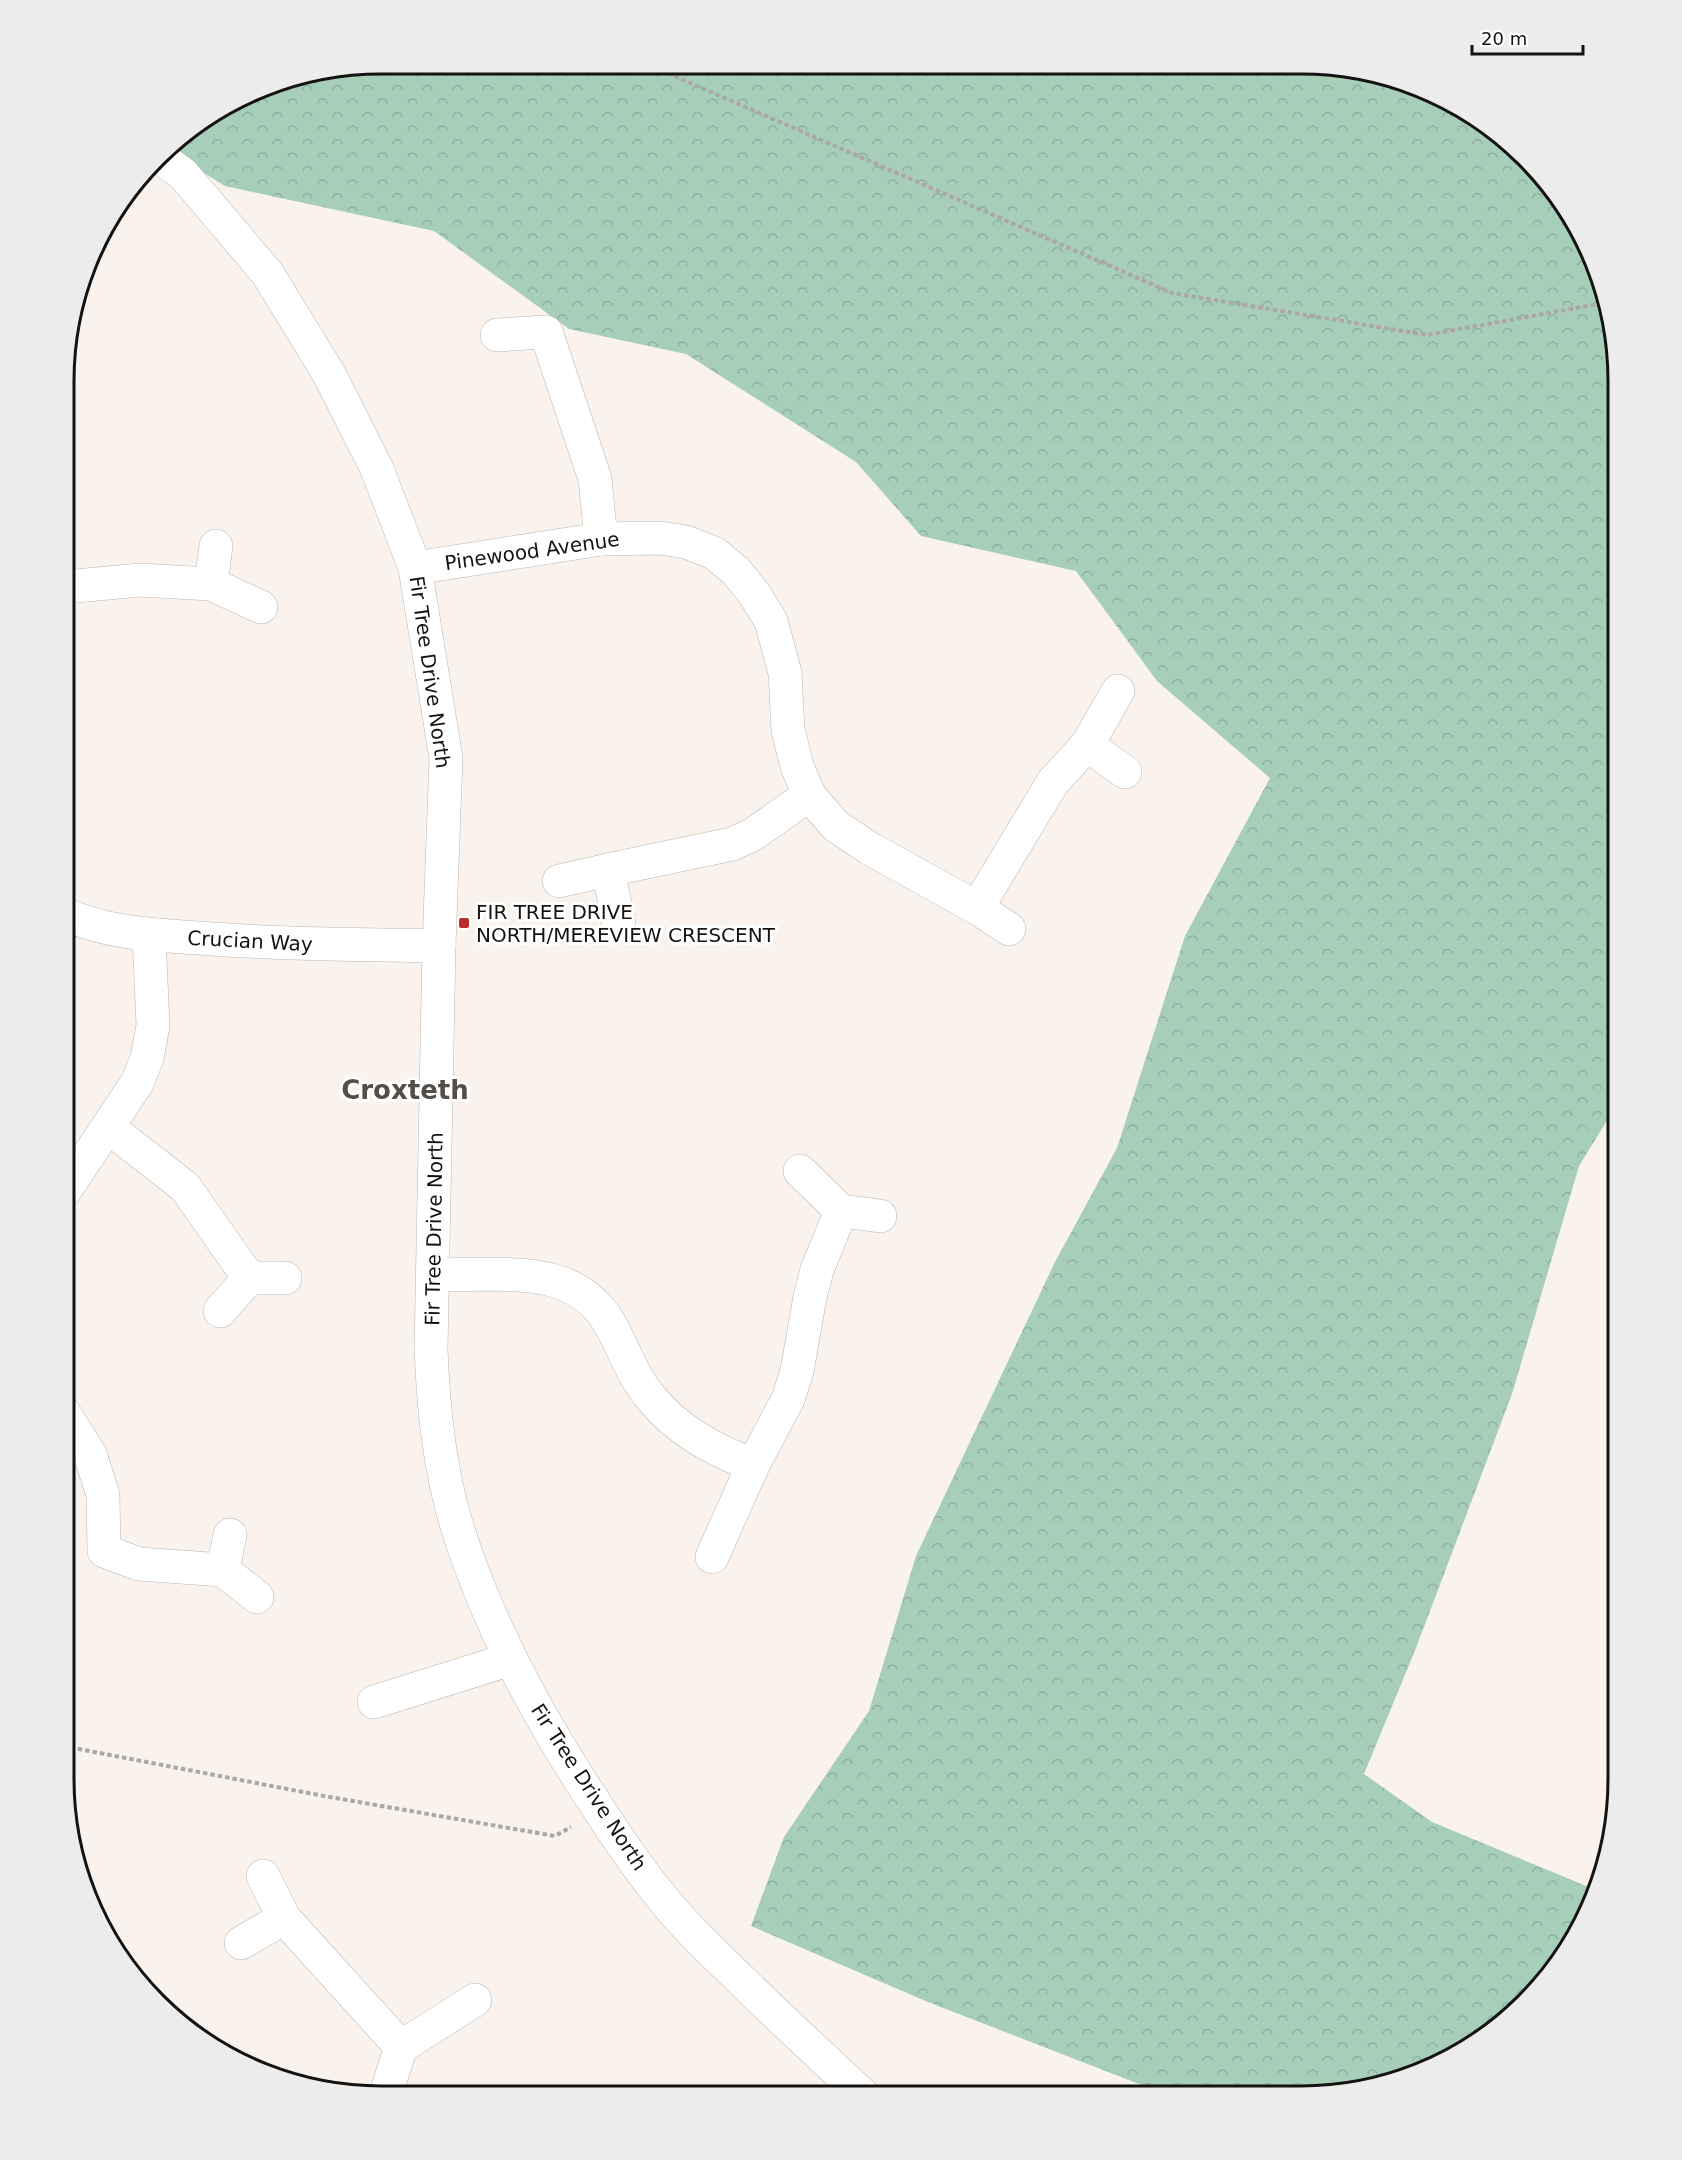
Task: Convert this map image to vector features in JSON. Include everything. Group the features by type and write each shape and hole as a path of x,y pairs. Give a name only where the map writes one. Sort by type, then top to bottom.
{"street":[{"name":"Fir Tree Drive North","path":"165,161 183,174 267,273 329,374 371,459 415,568 446,758 439,946 432,1392 444,1475 456,1522 473,1572 511,1659 554,1740 636,1863 669,1906 705,1945 853,2086"},
{"path":"497,335 546,333 595,479 601,539"},
{"name":"Pinewood Avenue","path":"415,568 601,539 660,538 686,542 714,553 736,571 771,621 786,673 788,730 797,766 810,795 836,826 869,848 977,908 1009,929"},
{"path":"211,584 216,546"},
{"path":"74,586 140,580 211,584 261,607"},
{"path":"977,908 1053,782 1087,745 1118,691"},
{"path":"1087,745 1125,772"},
{"path":"559,881 732,844 752,835 810,795"},
{"path":"608,870 619,924"},
{"name":"Crucian Way","path":"74,918 88,925 149,935 267,944 439,946"},
{"path":"74,1177 136,1083 147,1058 153,1026 149,935"},
{"path":"108,1127 185,1187 249,1278"},
{"path":"800,1172 841,1211 880,1216"},
{"path":"712,1557 753,1465 788,1399 797,1371 817,1270 841,1211"},
{"path":"433,1275 524,1275 552,1280 578,1291 598,1307 614,1328 650,1397 668,1416 694,1437 722,1453 753,1465"},
{"path":"220,1311 249,1278 285,1278"},
{"path":"74,1429 90,1454 103,1495 104,1551 139,1564 223,1570 257,1597"},
{"path":"223,1570 230,1535"},
{"path":"374,1702 511,1659"},
{"path":"263,1876 284,1918 401,2046"},
{"path":"241,1943 284,1918"},
{"path":"388,2086 401,2046 475,2000"}],"path":[{"path":"670,74 1172,292 1427,335 1599,304"},
{"path":"74,1748 324,1796 555,1836 600,1810"}],"green space":[{"path":"360,74 1322,74 1381,84 1419,97 1455,115 1488,137 1519,163 1557,210 1577,245 1592,282 1603,321 1608,360 1608,1119 1579,1166 1512,1394 1416,1648 1364,1774 1432,1822 1589,1887 1577,1915 1545,1966 1519,1997 1472,2035 1419,2063 1381,2076 1342,2084 1144,2086 928,2002 751,1926 784,1837 869,1711 916,1556 1055,1262 1117,1148 1185,936 1270,778 1157,681 1076,571 921,536 856,462 686,354 569,329 434,231 225,186 173,154 210,125 245,105 301,84 340,76"}],"place":[{"name":"FIR TREE DRIVE NORTH/MEREVIEW CRESCENT","path":"464,923"}],"district":[{"name":"Croxteth","path":"405,1090"}]}
